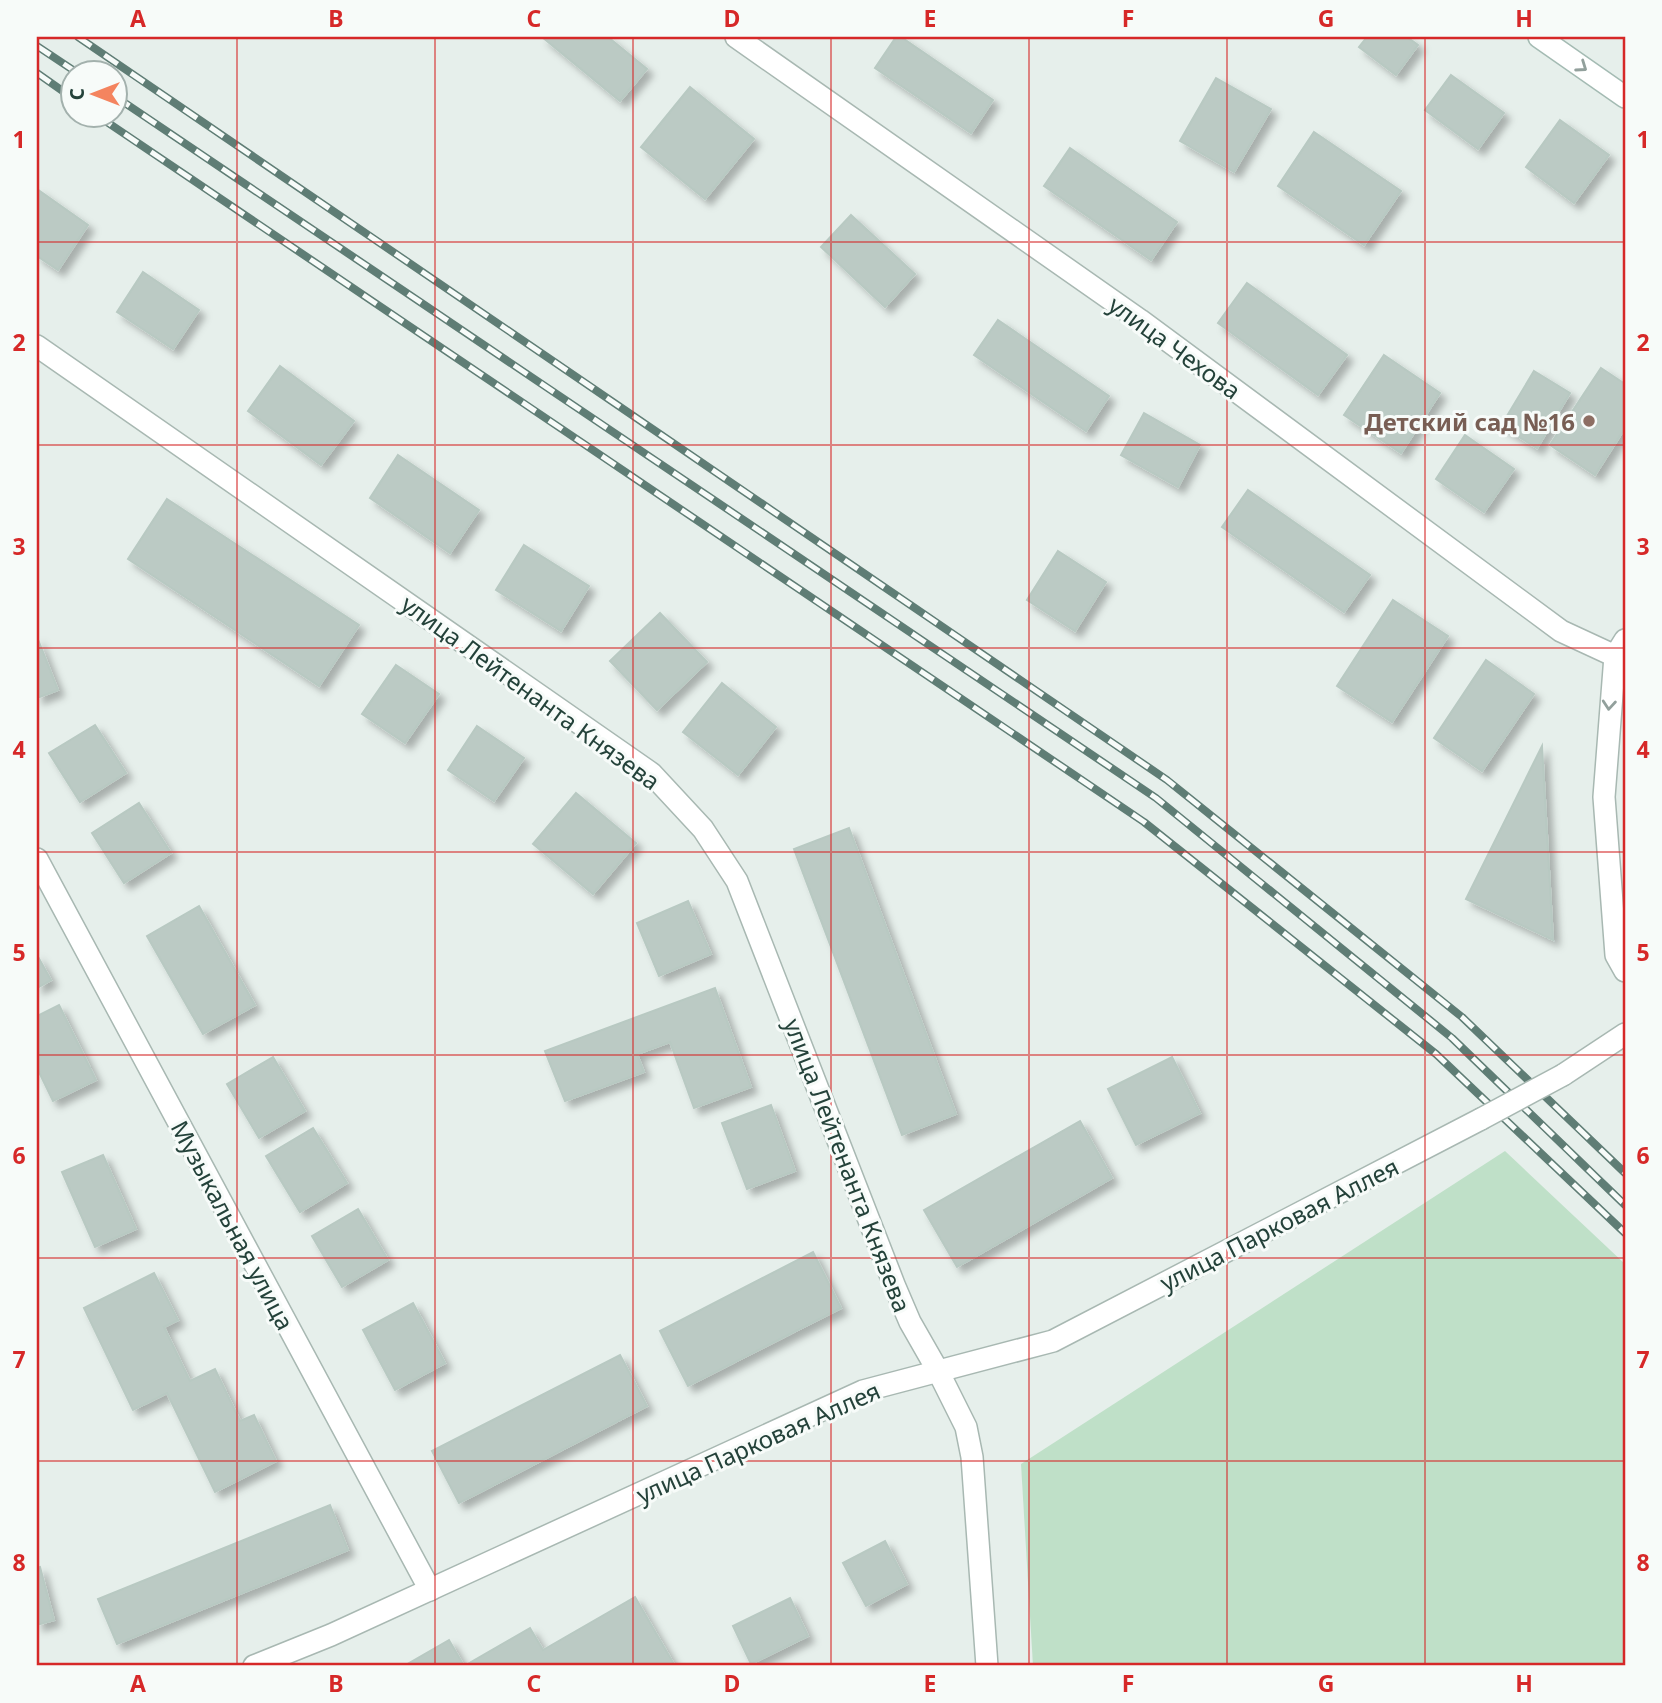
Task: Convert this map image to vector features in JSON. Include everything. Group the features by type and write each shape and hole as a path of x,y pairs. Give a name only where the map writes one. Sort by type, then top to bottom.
{"street":[{"name":"улица Чехова","path":"736,37 1140,320 1562,631 1620,648"},
{"path":"1539,37 1625,97"},
{"name":"улица Лейтенанта Князева","path":"37,346 46,363 651,772 703,829 737,881 895,1287 910,1322 966,1427 972,1457 987,1666"},
{"path":"1620,648 1604,797 1616,955 1625,971"},
{"name":"Музыкальная улица","path":"37,859 430,1590"},
{"name":"улица Парковая Аллея","path":"254,1666 430,1590 863,1391 1054,1341 1563,1075 1625,1034"}],"green space":[{"path":"1505,1151 1625,1264 1625,1666 1033,1666 1021,1464"}],"building":[{"path":"542,37 608,37 647,69 620,101"},
{"path":"896,37 901,37 993,100 971,133 875,68"},
{"path":"1367,37 1407,37 1418,45 1396,75 1359,47"},
{"path":"1451,75 1504,113 1478,149 1425,110"},
{"path":"1216,78 1271,109 1234,172 1180,141"},
{"path":"690,87 754,139 705,199 641,147"},
{"path":"1560,120 1609,155 1574,203 1526,167"},
{"path":"1314,132 1401,191 1364,245 1278,186"},
{"path":"1070,148 1177,222 1151,260 1044,186"},
{"path":"37,189 88,225 58,270 37,256"},
{"path":"851,215 915,274 885,307 821,247"},
{"path":"143,272 199,310 173,349 117,312"},
{"path":"1247,283 1347,355 1318,395 1218,323"},
{"path":"998,320 1109,396 1086,431 974,355"},
{"path":"1384,355 1440,393 1401,453 1344,415"},
{"path":"280,366 354,421 321,465 248,411"},
{"path":"1601,368 1625,384 1625,428 1595,475 1550,445"},
{"path":"1534,371 1570,393 1537,448 1501,426"},
{"path":"1144,413 1200,445 1178,487 1121,455"},
{"path":"1465,435 1514,469 1484,512 1436,479"},
{"path":"398,455 479,510 450,553 370,498"},
{"path":"1248,490 1370,575 1344,612 1222,527"},
{"path":"167,499 359,625 319,686 128,559"},
{"path":"524,545 589,586 561,631 496,590"},
{"path":"1058,551 1106,582 1075,631 1027,600"},
{"path":"1393,600 1448,636 1392,722 1337,686"},
{"path":"660,613 707,662 657,710 610,661"},
{"path":"37,637 58,690 37,698"},
{"path":"1486,660 1534,694 1482,771 1434,738"},
{"path":"396,665 439,694 405,743 362,714"},
{"path":"722,683 776,727 738,775 683,732"},
{"path":"95,725 126,773 80,802 49,753"},
{"path":"477,726 524,758 494,801 448,770"},
{"path":"1542,746 1553,940 1466,899"},
{"path":"576,793 636,843 593,894 533,844"},
{"path":"139,803 171,853 124,883 92,833"},
{"path":"849,828 956,1114 902,1135 794,849"},
{"path":"688,901 711,954 659,976 637,923"},
{"path":"199,906 255,1005 203,1034 147,936"},
{"path":"37,955 51,980 37,988"},
{"path":"715,988 751,1087 694,1108 670,1042 637,1054 644,1072 565,1101 545,1051"},
{"path":"59,1005 96,1080 53,1101 37,1068 37,1016"},
{"path":"273,1057 305,1111 259,1138 227,1084"},
{"path":"1172,1057 1200,1113 1136,1145 1108,1089"},
{"path":"771,1105 795,1171 747,1189 722,1123"},
{"path":"1080,1121 1112,1178 957,1267 924,1210"},
{"path":"313,1128 347,1183 300,1212 266,1156"},
{"path":"103,1155 136,1229 95,1247 62,1172"},
{"path":"358,1209 388,1260 342,1287 312,1236"},
{"path":"813,1252 841,1308 688,1386 660,1331"},
{"path":"154,1273 178,1320 164,1327 190,1381 215,1369 240,1421 254,1415 276,1461 215,1492 167,1393 133,1410 84,1308"},
{"path":"413,1303 445,1363 395,1390 363,1330"},
{"path":"620,1355 647,1406 459,1503 432,1451"},
{"path":"330,1505 348,1550 117,1644 98,1599"},
{"path":"885,1541 907,1584 866,1606 843,1563"},
{"path":"40,1567 54,1620 37,1625 37,1568"},
{"path":"635,1597 675,1666 464,1666 530,1628 543,1650"},
{"path":"790,1598 808,1636 751,1664 733,1626"},
{"path":"449,1640 464,1666 404,1666"}],"railway":[{"path":"78,37 1167,780 1462,1017 1625,1173"},
{"path":"37,46 60,61"},
{"path":"37,73 60,89"},
{"path":"130,106 1156,798 1452,1038 1625,1205"},
{"path":"119,130 1144,822 1436,1054 1625,1233"}],"place":[{"name":"Детский сад №16","path":"1589,421"}]}
